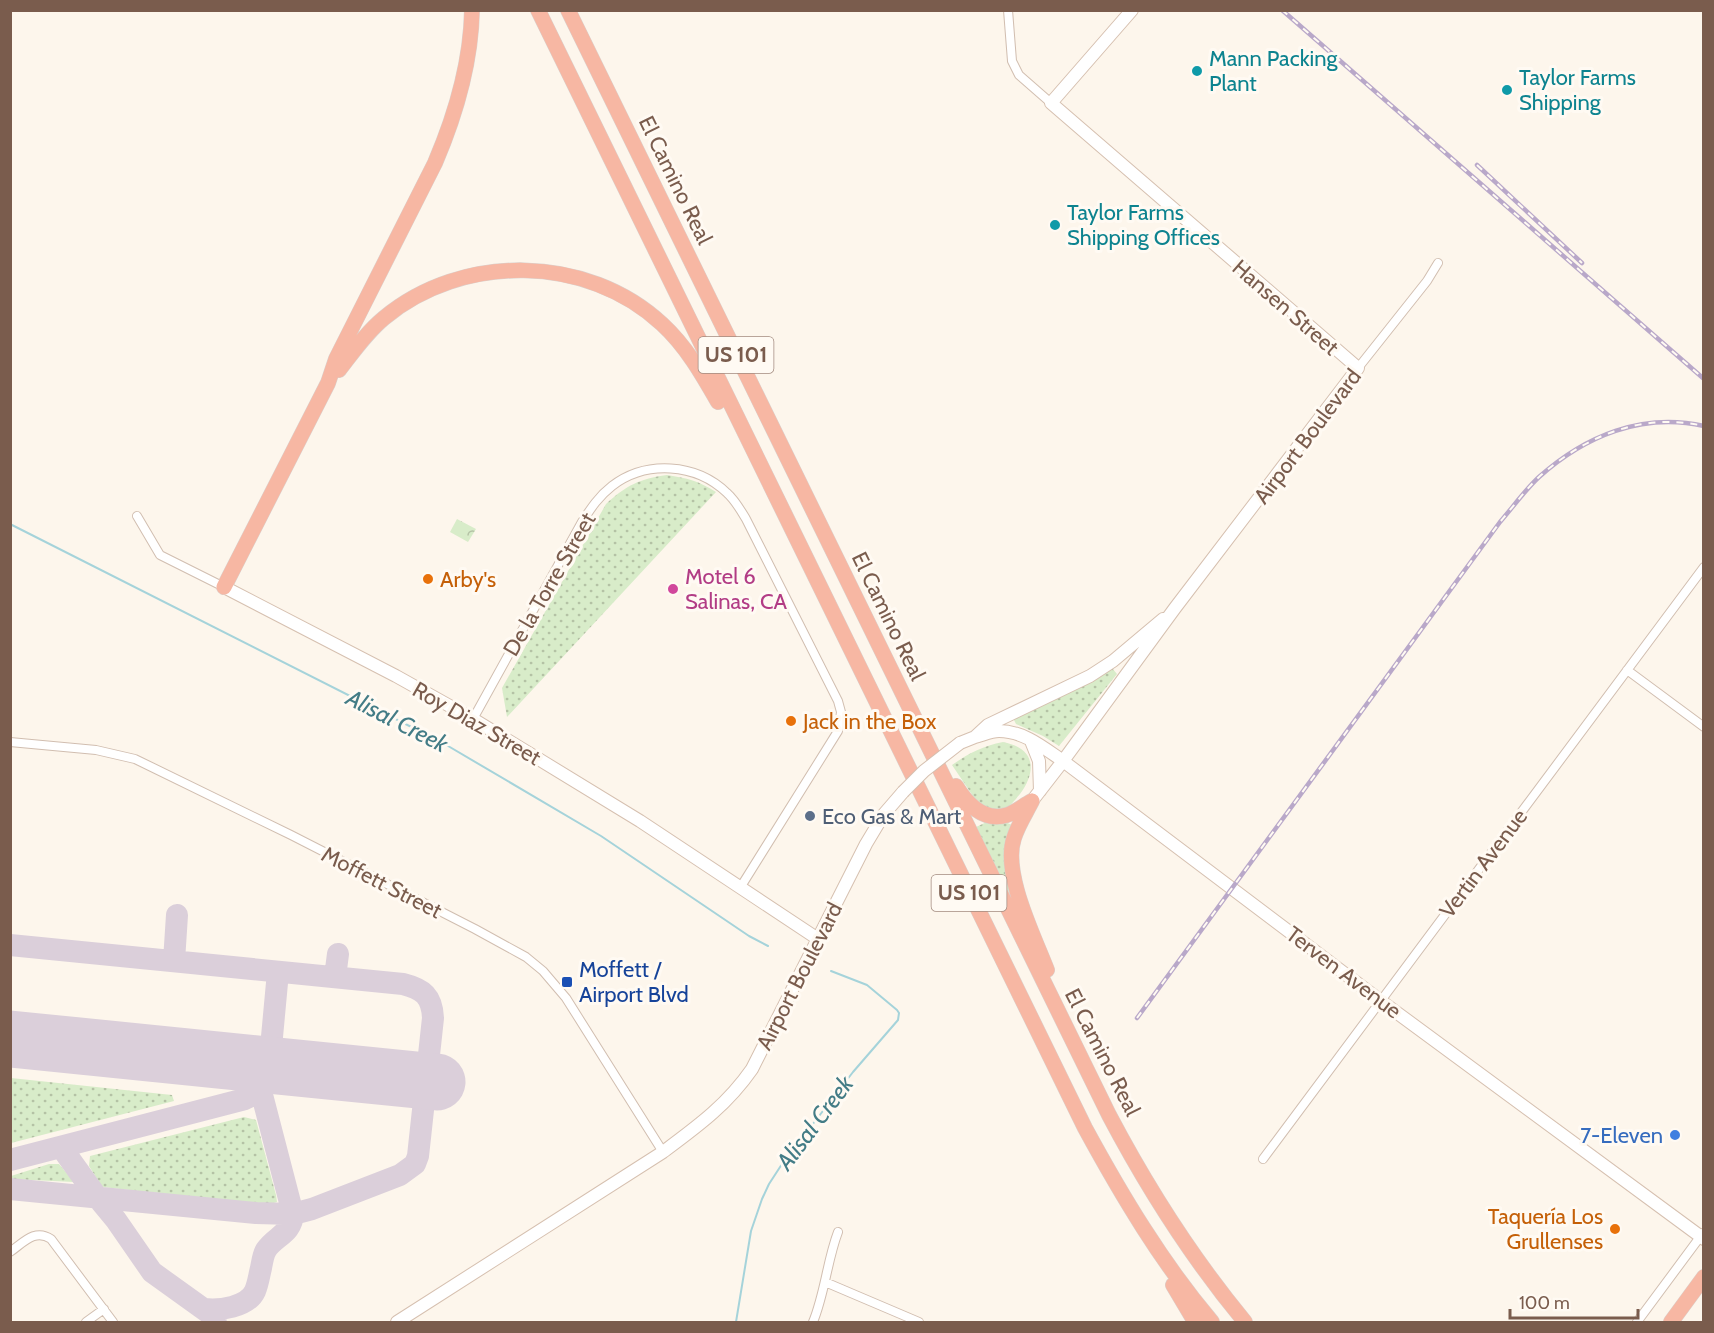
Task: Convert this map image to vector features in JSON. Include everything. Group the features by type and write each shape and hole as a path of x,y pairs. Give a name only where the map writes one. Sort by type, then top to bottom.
{"highway":[{"path":"224,587 328,383 336,359 447,136 457,108 465,72 472,10"},
{"name":"US 101","path":"538,10 1058,1076 1111,1176 1172,1270 1212,1323"},
{"name":"El Camino Real","path":"568,10 1083,1064 1129,1153 1162,1210 1193,1256 1247,1323"},
{"path":"328,383 355,347 383,319 422,293 450,281 472,275 515,270 554,273 575,277 612,291 644,309 661,323 690,356 730,424 751,448"},
{"path":"905,699 961,794 976,810 987,815 1008,814 1036,796"},
{"path":"1036,796 1014,838 1012,849 1014,877 1022,906 1083,1064"},
{"path":"1141,1224 1195,1323"},
{"path":"1671,1323 1704,1277"}],"main road":[{"path":"1051,103 1132,10"},
{"name":"Hansen Street","path":"1051,103 1358,368"},
{"name":"Airport Boulevard","path":"1036,796 1175,608 1358,368"},
{"name":"Roy Diaz Street","path":"224,587 396,676 473,719 640,821 818,939"},
{"name":"Airport Boulevard","path":"397,1323 663,1152 704,1122 739,1088 763,1049 866,844 884,814 903,792 924,771 960,744 975,737 988,725 1090,676 1113,661 1175,608"},
{"name":"Terven Avenue","path":"975,737 998,731 1017,734 1064,761 1381,1000 1702,1236"},
{"path":"1030,740 1039,761 1036,796"}],"street":[{"path":"1008,10 1012,60 1019,75 1051,103"},
{"name":"Airport Boulevard","path":"1358,368 1427,281 1438,263"},
{"name":"De la Torre Street","path":"473,719 578,529 597,500 622,480 635,473 669,468 704,476 733,499 746,519 834,691 841,712 838,731 740,888"},
{"name":"Roy Diaz Street","path":"136,516 160,555 224,587"},
{"name":"Vertin Avenue","path":"1263,1159 1704,567"},
{"path":"1627,670 1704,727"},
{"name":"Moffett Street","path":"10,742 96,750 135,759 291,835 526,957 549,977 566,998 663,1152"},
{"path":"813,1323 838,1232"},
{"path":"10,1252 30,1237 41,1234 51,1239 113,1323"},
{"path":"1637,1323 1702,1236"},
{"path":"825,1282 919,1323"},
{"path":"86,1323 104,1309"}],"green space":[{"path":"667,475 693,481 716,492 507,717 502,688 606,504 634,484"},
{"path":"457,519 476,529 468,542 450,532"},
{"path":"1112,668 1117,674 1059,746 1016,724 1013,718"},
{"path":"1003,742 1027,754 1031,768 1026,785 1020,794 1010,805 1002,810 996,810 979,805 952,765 976,750"},
{"path":"989,821 1003,821 1012,825 1012,899 976,827"},
{"path":"11,1078 172,1095 174,1101 11,1143"},
{"path":"244,1117 256,1120 277,1202 268,1205 102,1187 89,1166 90,1156"},
{"path":"49,1164 59,1164 74,1182 11,1179 11,1176"}],"waterway":[{"name":"Alisal Creek","path":"10,524 443,743 601,836 749,936 768,946"},
{"name":"Alisal Creek","path":"736,1322 751,1231 769,1184 853,1072 898,1020 897,1010 867,985 831,971"}],"taxiway":[{"path":"174,961 177,915"},
{"path":"10,945 403,984 416,988 425,995 431,1004 433,1018 418,1156 415,1164 400,1175 312,1209 293,1214 256,1213 10,1189"},
{"path":"335,977 338,954"},
{"path":"10,1160 245,1099 261,1091 268,1080 278,972"},
{"path":"204,1309 232,1307 246,1301 257,1286 266,1250 290,1226 292,1221 293,1214 261,1091"},
{"path":"61,1147 152,1272 216,1318"}],"runway":[{"path":"10,1039 437,1082"}],"railway":[{"path":"1282,10 1704,379"},
{"path":"1477,165 1582,263"},
{"path":"1137,1018 1500,522 1534,482 1575,450 1616,431 1659,422 1681,422 1704,426"}],"place":[{"name":"Mann Packing Plant","path":"1197,71"},
{"name":"Taylor Farms Shipping","path":"1507,90"},
{"name":"Taylor Farms Shipping Offices","path":"1055,225"},
{"name":"Arby's","path":"428,579"},
{"name":"Motel 6 Salinas, CA","path":"673,589"},
{"name":"Jack in the Box","path":"791,721"},
{"name":"Eco Gas & Mart","path":"810,816"},
{"name":"Moffett / Airport Blvd","path":"567,982"},
{"name":"7-Eleven","path":"1675,1135"},
{"name":"Taquería Los Grullenses","path":"1615,1229"}]}
